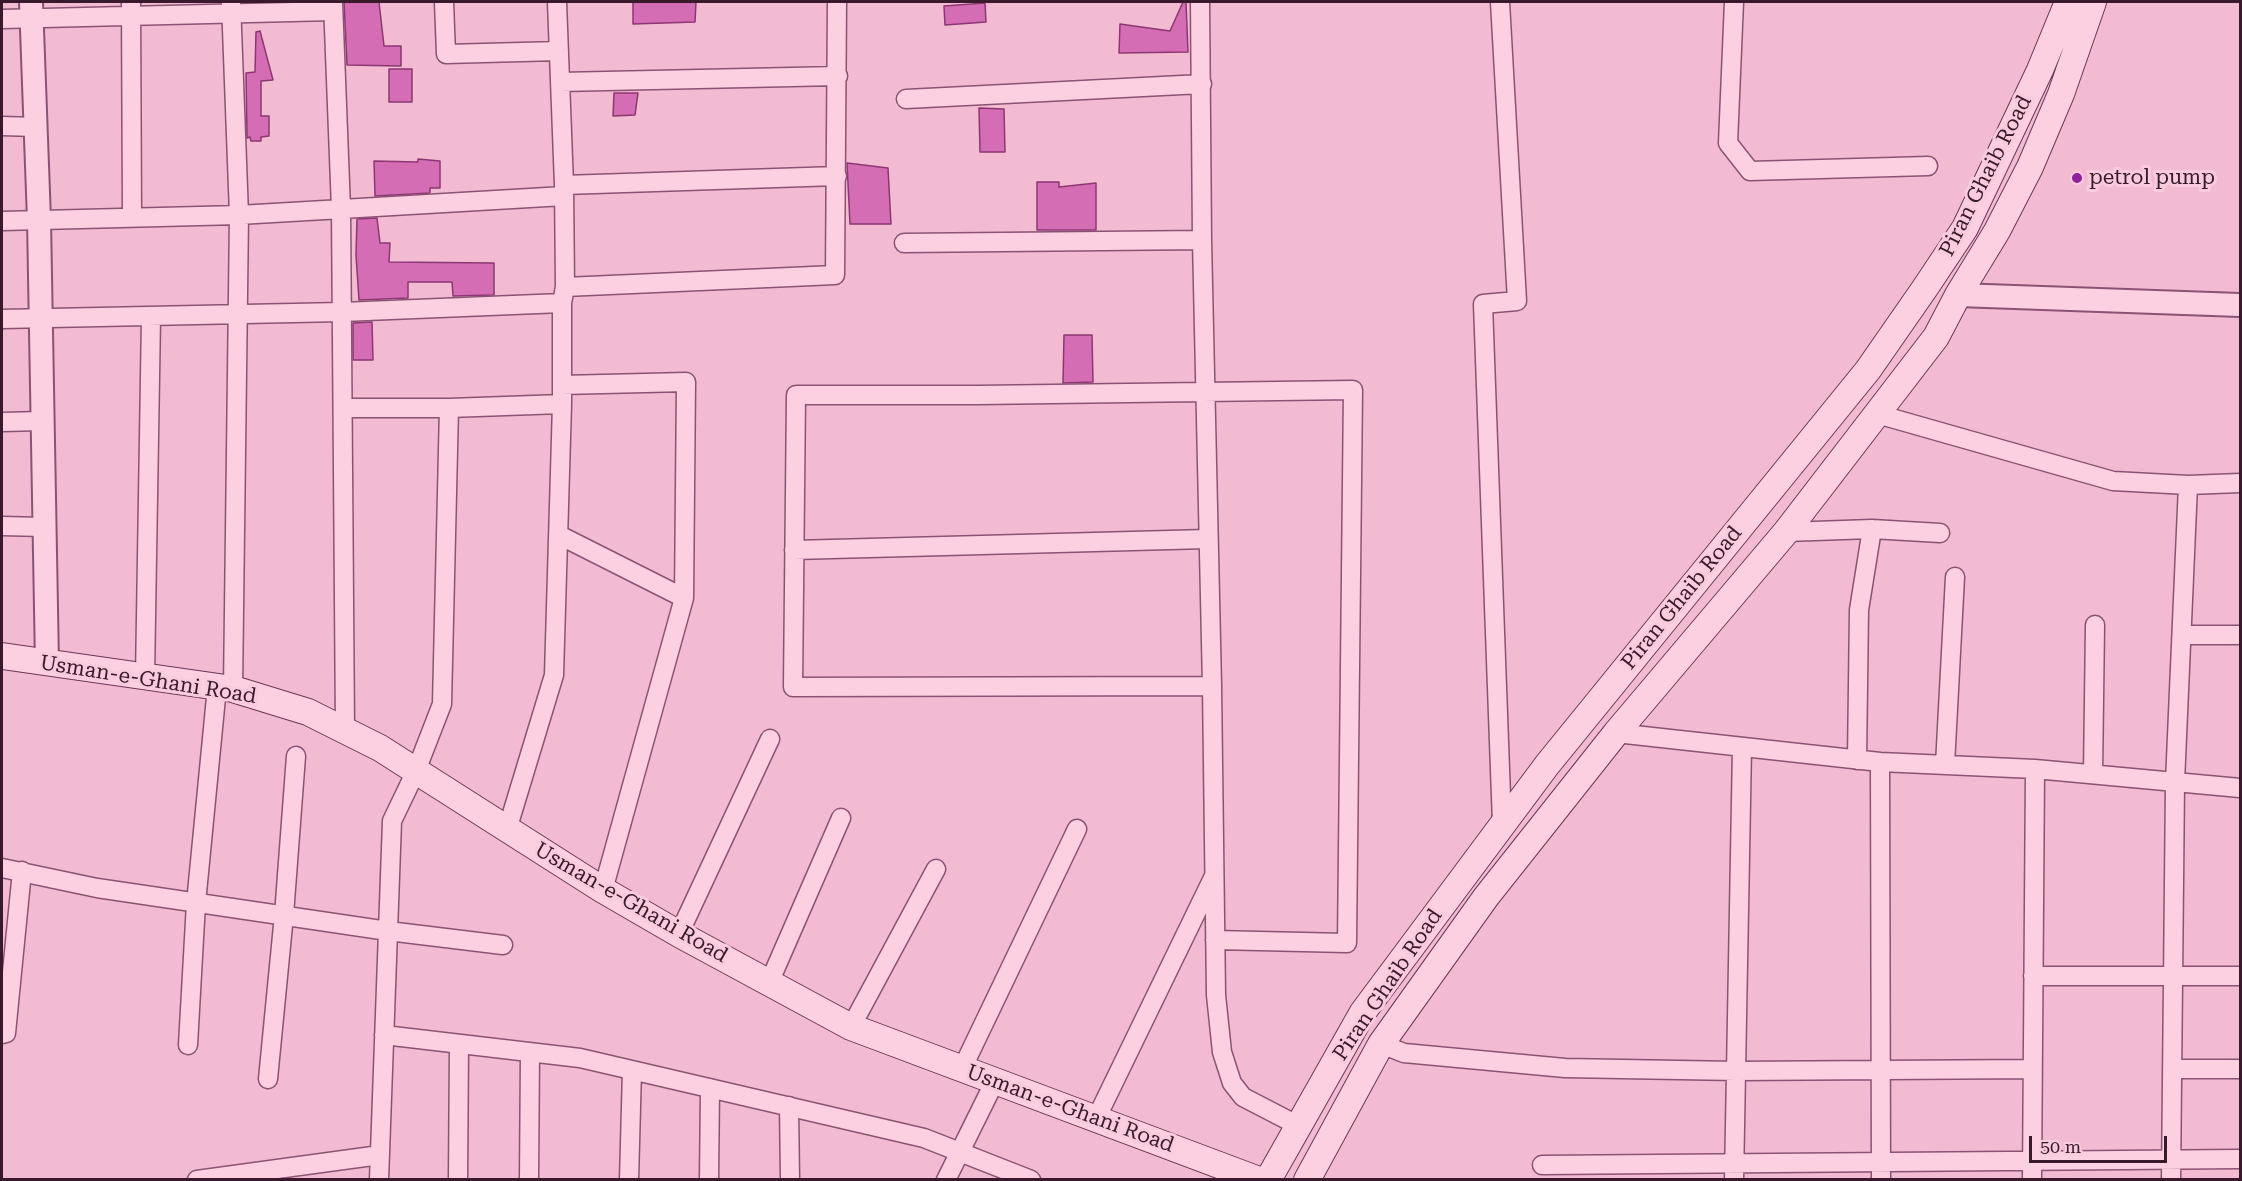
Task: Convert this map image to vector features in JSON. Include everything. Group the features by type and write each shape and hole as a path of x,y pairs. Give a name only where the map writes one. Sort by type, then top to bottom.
{"main road":[{"name":"Piran Ghaib Road","path":"1268,1179 1363,1012 1547,765 1868,370 1925,288 1965,228 2040,70 2068,2"},
{"name":"Piran Ghaib Road","path":"1307,1179 1381,1044 1486,897 1616,734 1786,532 1936,337 1958,295 1997,231 2030,167 2061,94 2093,2"},
{"name":"Usman-e-Ghani Road","path":"2,656 225,688 308,712 380,748 603,890 851,1027 1259,1179"}],"street":[{"path":"444,2 446,54 559,51"},
{"path":"507,830 554,675 564,295 564,190 557,2"},
{"path":"2,319 342,312 835,276 837,2"},
{"path":"1200,2 1202,240 1216,995 1222,1052 1232,1083 1244,1097 1297,1125"},
{"path":"1500,2 1517,301 1483,304 1502,824"},
{"path":"1734,2 1728,143 1750,171 1928,166"},
{"path":"2,19 32,10 333,6 341,209 345,730"},
{"path":"188,1045 196,903 225,688 238,315 239,215 231,8"},
{"path":"131,9 132,218"},
{"path":"32,10 39,220 47,663"},
{"path":"560,82 838,76"},
{"path":"906,99 1202,84"},
{"path":"2,126 36,127"},
{"path":"2,220 239,215 341,209 564,190 837,176"},
{"path":"904,243 1202,240"},
{"path":"1958,295 2241,305"},
{"path":"145,677 151,317"},
{"path":"562,385 686,382 684,598 603,890"},
{"path":"1212,686 793,687 796,395 1353,390 1347,943 1215,940"},
{"path":"343,408 449,408 562,404"},
{"path":"379,1179 392,821 416,771 442,704 449,408"},
{"path":"1877,414 2113,482 2188,485 2241,483"},
{"path":"2,422 42,421"},
{"path":"2171,1179 2175,782 2188,485"},
{"path":"2,526 44,527"},
{"path":"1786,532 1872,529 1941,533"},
{"path":"1857,760 1859,610 1872,529"},
{"path":"559,536 684,598"},
{"path":"794,550 1207,539"},
{"path":"1945,765 1955,577"},
{"path":"2093,774 2096,625"},
{"path":"2182,635 2241,635"},
{"path":"1616,734 1880,762 2035,769 2241,788"},
{"path":"680,934 770,739"},
{"path":"1734,1171 1742,747"},
{"path":"268,1079 296,756"},
{"path":"1880,762 1881,1171"},
{"path":"2032,1179 2035,769"},
{"path":"769,982 841,818"},
{"path":"962,1069 1077,829"},
{"path":"2,868 97,888 388,931 503,945"},
{"path":"851,1027 936,869"},
{"path":"2,1034 6,1033 22,871"},
{"path":"1096,1119 1214,875"},
{"path":"2033,976 2241,976"},
{"path":"384,1035 580,1058 924,1138 1031,1179"},
{"path":"458,1179 459,1044"},
{"path":"1381,1044 1404,1053 1566,1068 1736,1071 2032,1069"},
{"path":"530,1052 530,1179"},
{"path":"2172,1069 2241,1069"},
{"path":"629,1179 632,1070"},
{"path":"946,1179 995,1081"},
{"path":"709,1179 710,1088"},
{"path":"789,1106 790,1179"},
{"path":"197,1179 380,1155"},
{"path":"1542,1165 1734,1171 1881,1171 2032,1160 2241,1159"}],"building":[{"path":"344,2 379,2 384,46 401,46 401,66 347,65"},
{"path":"633,2 696,2 695,22 633,24"},
{"path":"1183,2 1186,2 1188,52 1119,53 1120,24 1170,31"},
{"path":"985,3 986,22 945,25 944,6"},
{"path":"260,31 273,80 261,81 261,116 269,116 269,136 261,137 261,141 251,141 250,137 247,138 246,73 255,72 256,32"},
{"path":"389,69 412,69 412,102 389,102"},
{"path":"614,93 638,93 635,115 613,116"},
{"path":"979,108 1004,109 1005,152 980,152"},
{"path":"418,159 440,161 440,188 430,188 430,193 375,196 374,161 418,162"},
{"path":"847,163 888,168 891,224 850,224"},
{"path":"1037,182 1059,182 1059,187 1096,183 1096,230 1037,230"},
{"path":"377,218 380,243 390,243 389,262 494,263 494,295 453,296 452,282 408,282 408,298 359,300 356,255 357,219"},
{"path":"372,322 373,360 353,360 353,323"},
{"path":"1064,335 1092,335 1093,382 1063,383"}],"place":[{"name":"petrol pump","path":"2077,178"}]}
